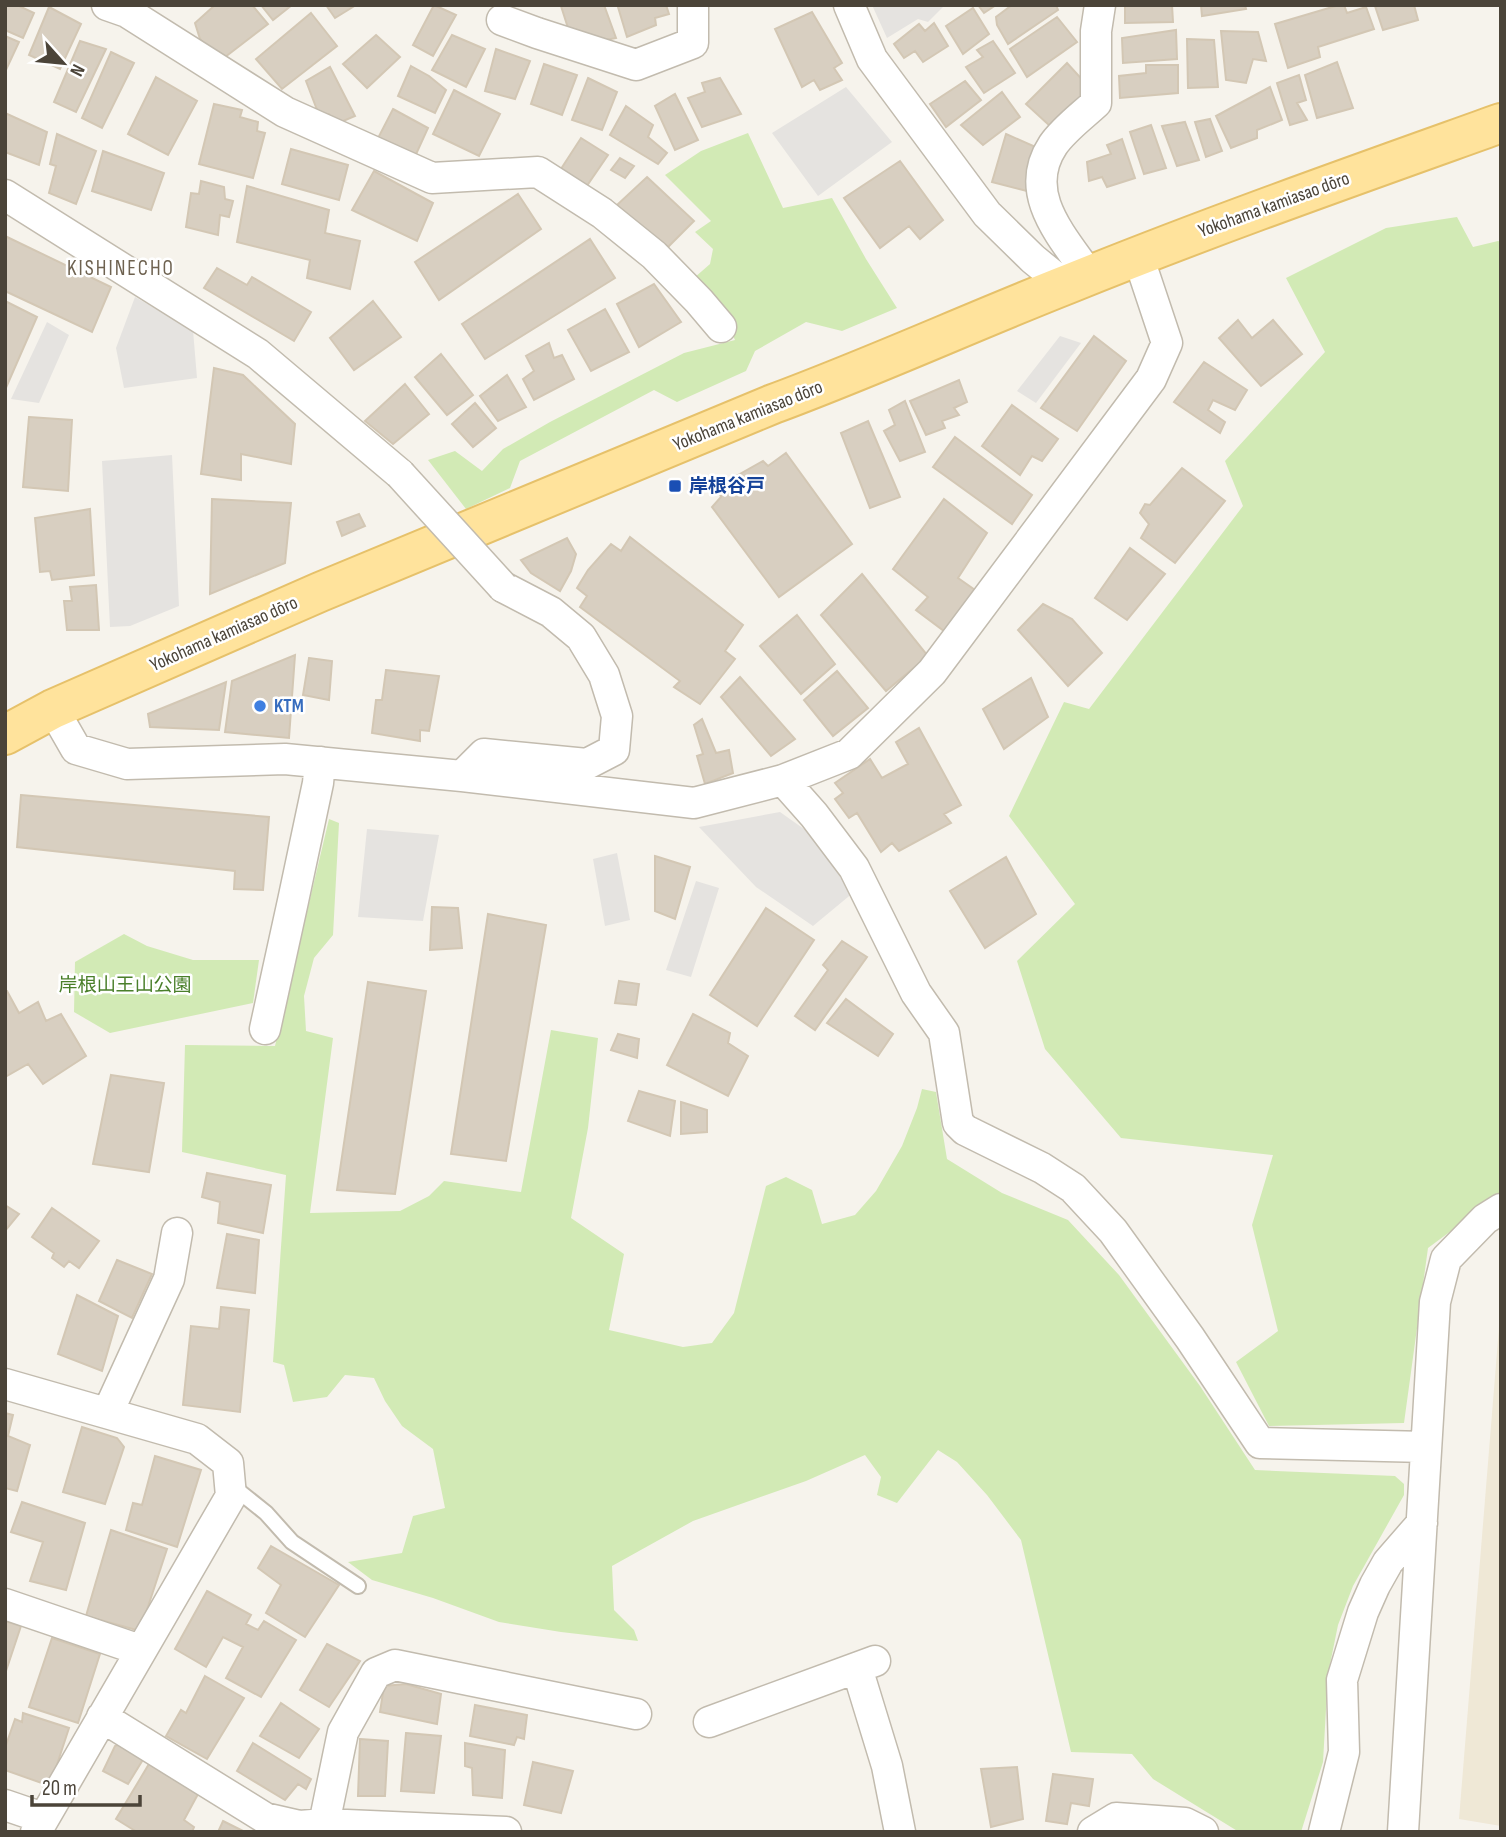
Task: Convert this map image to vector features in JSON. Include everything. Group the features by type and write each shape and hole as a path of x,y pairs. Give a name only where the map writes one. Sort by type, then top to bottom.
{"main road":[{"name":"Yokohama kamiasao dōro","path":"5,735 53,709 320,593 773,404 836,381 1138,256 1281,201 1501,123"}],"street":[{"path":"502,19 636,65 693,43 693,5"},
{"path":"849,5 872,59 987,214 1033,258 1077,280"},
{"path":"1077,280 1043,202 1042,180 1044,160 1055,142 1096,103 1096,31 1100,5"},
{"path":"120,8 285,112 432,178 538,172 602,213 654,255 721,327"},
{"path":"7,200 258,354 400,474 503,587 551,612 581,637 604,675 617,716 614,750 587,764 484,754 461,776"},
{"path":"53,709 76,749 127,764 285,759 694,803 783,780 849,754 932,672 1151,379 1167,342 1138,256"},
{"path":"265,1029 320,762"},
{"path":"783,780 814,815 854,868 916,993 944,1033 958,1123 965,1130 1042,1168 1073,1188 1113,1231 1190,1338 1260,1443 1426,1447"},
{"path":"1403,1832 1435,1302 1446,1259 1485,1219 1501,1209"},
{"path":"108,1412 169,1279 177,1233"},
{"path":"5,1384 197,1439 228,1463 231,1496 40,1825 5,1805"},
{"path":"1324,1832 1344,1752 1342,1680 1363,1612 1388,1562 1422,1523"},
{"path":"5,1604 140,1650"},
{"path":"324,1824 343,1732 376,1673 396,1665 636,1714"},
{"path":"709,1722 761,1690 866,1665 900,1832"},
{"path":"102,1717 265,1818 300,1826 324,1824 506,1832"},
{"path":"1093,1832 1116,1818 1185,1823 1203,1832"}],"lane":[{"path":"230,1484 266,1513 292,1542 358,1586"}],"shaded area":[{"path":"872,5 945,5 928,22 918,19 887,38"},
{"path":"846,87 892,142 818,196 772,133"},
{"path":"135,297 193,330 197,378 124,388 116,348"},
{"path":"47,322 69,335 39,403 11,399"},
{"path":"1060,336 1081,343 1036,403 1017,391"},
{"path":"172,455 179,606 130,626 110,627 102,461"},
{"path":"780,812 811,834 854,892 813,926 756,887 699,827"},
{"path":"367,829 439,835 423,921 358,917"},
{"path":"617,853 630,920 605,926 593,859"},
{"path":"696,881 719,888 691,977 666,970"},
{"path":"1501,1303 1501,1826 1459,1819"}],"green space":[{"path":"748,133 783,208 832,198 897,308 842,331 806,322 755,351 746,371 677,402 654,390 520,461 510,488 466,509 428,460 455,451 482,471 503,449 550,422 684,353 735,340 723,314 694,278 710,264 713,249 695,232 711,221 665,175 701,151"},
{"path":"1457,217 1473,247 1501,242 1501,1194 1428,1248 1404,1423 1269,1426 1236,1362 1278,1331 1252,1225 1273,1155 1121,1138 1045,1049 1017,961 1075,904 1009,816 1064,702 1089,709 1243,506 1225,461 1325,352 1286,278 1386,228"},
{"path":"329,819 339,823 333,935 314,958 304,996 306,1031 333,1038 310,1213 400,1211 429,1196 444,1181 521,1192 551,1030 598,1038 588,1128 571,1218 624,1254 609,1330 683,1347 712,1343 734,1313 766,1186 786,1177 812,1190 822,1224 855,1215 876,1191 902,1146 922,1089 936,1092 947,1159 1002,1193 1068,1220 1119,1275 1200,1386 1255,1470 1395,1476 1404,1484 1404,1495 1353,1586 1338,1625 1328,1674 1323,1762 1301,1832 1239,1832 1153,1779 1132,1754 1071,1752 1021,1540 987,1495 957,1462 938,1450 897,1503 877,1495 881,1477 865,1455 806,1481 693,1521 612,1566 614,1610 634,1630 638,1641 499,1622 372,1580 348,1562 402,1553 413,1516 445,1508 433,1449 402,1426 374,1378 345,1375 327,1397 293,1402 284,1365 273,1362 286,1175 182,1152 185,1045 275,1046"},
{"name":"岸根山王山公園","path":"124,934 147,946 193,960 259,960 253,1003 110,1033 74,1012 75,962"}],"building":[{"path":"5,5 17,5 34,13 23,38 5,30"},
{"path":"215,5 252,5 268,24 220,61 200,39 195,23"},
{"path":"261,5 292,5 273,20"},
{"path":"326,5 356,5 335,18"},
{"path":"434,5 456,15 433,56 413,45"},
{"path":"604,5 616,38 606,40 568,28 561,6"},
{"path":"666,5 669,14 655,18 656,25 627,37 618,7"},
{"path":"978,5 996,5 984,13"},
{"path":"1012,5 1056,5 1058,10 1008,44 997,25 996,17"},
{"path":"1125,5 1172,5 1173,22 1125,23"},
{"path":"1201,5 1245,5 1246,9 1202,16"},
{"path":"1344,5 1347,13 1366,7 1374,29 1318,47 1320,57 1288,68 1275,24"},
{"path":"1414,5 1418,20 1383,30 1375,6"},
{"path":"49,7 81,24 60,69 29,55"},
{"path":"973,8 989,34 963,54 946,26"},
{"path":"812,12 842,63 834,68 842,80 820,90 814,80 802,87 775,29"},
{"path":"311,13 337,46 282,89 256,59"},
{"path":"1057,17 1077,42 1027,77 1010,49"},
{"path":"934,23 948,46 923,62 915,51 904,58 894,44 919,24 925,31"},
{"path":"1176,30 1177,59 1123,63 1122,38"},
{"path":"1221,31 1258,32 1266,61 1253,59 1246,83 1226,80"},
{"path":"376,35 400,57 367,88 343,64"},
{"path":"452,35 485,49 466,87 432,70"},
{"path":"5,36 19,42 5,72"},
{"path":"1187,39 1214,40 1218,87 1188,88"},
{"path":"80,41 106,49 76,112 54,102"},
{"path":"993,41 1015,73 984,93 966,67 983,57 977,50"},
{"path":"496,49 530,61 515,99 485,91"},
{"path":"111,52 134,63 102,128 82,118"},
{"path":"1337,62 1353,108 1317,118 1305,75"},
{"path":"1067,63 1088,86 1085,95 1051,127 1026,104"},
{"path":"544,64 577,75 562,115 531,104"},
{"path":"1146,65 1178,65 1178,93 1120,98 1119,76 1146,73"},
{"path":"411,66 446,90 435,113 398,96"},
{"path":"330,67 355,116 334,125 329,114 319,115 306,81"},
{"path":"1299,75 1306,100 1297,103 1307,120 1290,125 1277,83"},
{"path":"156,77 197,101 168,155 128,134"},
{"path":"588,78 617,92 602,130 572,120"},
{"path":"720,78 741,114 702,127 688,98 705,92 702,83"},
{"path":"965,81 981,100 946,127 930,104"},
{"path":"1270,87 1282,120 1257,130 1257,138 1231,148 1216,116"},
{"path":"454,90 500,114 479,156 433,134"},
{"path":"1002,92 1020,117 983,145 961,125"},
{"path":"675,94 698,140 675,150 655,106"},
{"path":"214,104 242,110 240,117 258,122 257,131 265,133 253,178 199,164"},
{"path":"626,106 653,125 648,137 667,153 658,164 610,135"},
{"path":"393,109 428,128 413,161 376,142"},
{"path":"5,113 47,132 39,165 5,152"},
{"path":"1210,119 1222,151 1206,157 1195,122"},
{"path":"1185,122 1199,160 1177,166 1162,126"},
{"path":"1151,125 1166,168 1144,174 1130,132"},
{"path":"57,134 96,151 76,204 49,193 56,166 50,164"},
{"path":"1006,134 1038,148 1027,191 992,182"},
{"path":"581,138 608,155 584,190 559,172"},
{"path":"1122,139 1135,178 1107,187 1102,177 1089,181 1087,162 1111,154 1107,145"},
{"path":"291,149 348,165 339,200 282,184"},
{"path":"103,151 164,173 151,210 92,191"},
{"path":"620,158 634,166 625,178 611,170"},
{"path":"900,161 943,220 920,239 909,226 880,248 844,198"},
{"path":"374,171 433,203 417,241 352,210"},
{"path":"647,177 694,221 665,250 617,205"},
{"path":"201,181 224,187 225,199 233,201 229,217 220,215 218,235 186,227 191,193 199,194"},
{"path":"247,186 329,210 325,233 360,241 350,289 307,278 310,260 237,242"},
{"path":"518,194 541,229 439,300 415,262"},
{"path":"5,236 111,287 92,332 5,291"},
{"path":"590,239 615,278 485,359 462,324"},
{"path":"217,268 247,285 252,277 311,312 294,341 204,288"},
{"path":"654,284 681,322 639,347 617,304"},
{"path":"5,301 37,317 5,390"},
{"path":"373,301 401,337 354,370 330,338"},
{"path":"605,309 629,352 591,371 568,330"},
{"path":"1238,320 1252,338 1273,320 1302,354 1261,386 1219,338"},
{"path":"1094,336 1126,361 1077,431 1041,408"},
{"path":"549,343 554,358 562,355 574,379 534,400 523,379 534,371 526,356"},
{"path":"441,354 473,395 447,415 415,377"},
{"path":"1204,362 1247,390 1235,410 1213,400 1208,410 1225,422 1220,433 1174,402"},
{"path":"214,368 243,375 295,424 291,464 241,454 241,480 201,474"},
{"path":"507,375 526,407 498,421 480,396"},
{"path":"959,380 967,402 954,408 959,415 942,421 945,428 926,435 910,401"},
{"path":"405,384 429,414 393,444 365,421"},
{"path":"905,401 925,452 900,461 884,431 895,425 889,410"},
{"path":"475,403 496,428 473,447 452,424"},
{"path":"1012,405 1058,439 1042,461 1032,456 1020,475 982,446"},
{"path":"29,417 72,420 68,491 23,487"},
{"path":"868,421 900,497 870,508 841,433"},
{"path":"955,437 1032,495 1012,524 933,467"},
{"path":"786,453 852,544 779,597 712,507 721,497 717,487 763,461 768,466"},
{"path":"1182,468 1225,501 1175,563 1141,538 1149,524 1140,513 1145,504 1150,505"},
{"path":"212,499 291,503 285,563 210,594"},
{"path":"944,499 987,533 958,578 975,590 944,631 916,610 928,597 893,569"},
{"path":"90,509 94,575 52,580 50,571 40,572 35,518"},
{"path":"359,514 365,526 342,536 337,522"},
{"path":"630,537 743,625 725,651 735,659 700,704 674,687 680,681 580,607 587,596 577,588 588,570 611,544 621,551"},
{"path":"567,538 576,554 571,571 560,591 531,573 521,560"},
{"path":"1130,548 1165,574 1127,620 1095,598"},
{"path":"862,574 928,656 886,691 821,615"},
{"path":"96,585 99,630 67,630 64,601 72,601 70,587"},
{"path":"1043,604 1072,619 1102,653 1068,686 1018,630"},
{"path":"797,615 835,664 801,694 760,646"},
{"name":"KTM","path":"295,655 289,738 225,732 232,681"},
{"path":"309,658 332,661 329,700 303,695"},
{"path":"386,670 439,676 429,731 420,730 420,741 372,733 376,700 382,700"},
{"path":"837,671 868,708 833,736 804,700"},
{"path":"740,677 795,739 771,756 721,697"},
{"path":"1031,678 1048,717 1004,749 983,709"},
{"path":"226,682 219,730 150,727 148,714"},
{"path":"702,719 716,753 729,750 733,773 705,784 697,756 703,754 694,725"},
{"path":"919,728 961,805 944,814 951,823 899,851 892,843 881,852 857,813 849,818 835,799 843,793 835,783 870,759 882,778 908,764 896,742"},
{"path":"21,795 269,817 263,890 234,889 235,871 17,847"},
{"path":"655,856 690,867 675,919 655,911"},
{"path":"1006,857 1036,914 985,948 950,891"},
{"path":"432,907 458,908 462,948 430,950"},
{"path":"766,908 814,940 757,1026 710,995"},
{"path":"488,914 546,925 506,1161 451,1154"},
{"path":"842,941 867,957 815,1030 795,1016 828,970 823,965"},
{"path":"619,981 639,984 636,1005 615,1003"},
{"path":"368,982 426,991 395,1194 337,1190"},
{"path":"5,991 19,1013 38,1002 46,1021 61,1014 86,1056 43,1084 28,1064 5,1077"},
{"path":"846,999 893,1034 878,1056 827,1023"},
{"path":"693,1014 730,1033 728,1043 748,1056 728,1096 667,1065"},
{"path":"618,1034 639,1039 637,1058 611,1050"},
{"path":"111,1075 164,1083 149,1172 93,1164"},
{"path":"639,1091 675,1101 670,1136 628,1121"},
{"path":"681,1102 707,1110 707,1132 681,1134"},
{"path":"207,1173 271,1185 263,1233 218,1223 220,1202 202,1197"},
{"path":"5,1205 19,1214 5,1231"},
{"path":"52,1208 99,1241 79,1268 69,1261 64,1267 52,1258 54,1253 32,1237"},
{"path":"227,1234 259,1240 255,1293 217,1288"},
{"path":"117,1260 152,1274 132,1318 99,1301"},
{"path":"77,1295 118,1316 102,1371 58,1354"},
{"path":"221,1307 249,1310 240,1412 183,1405 191,1326 219,1329"},
{"path":"5,1413 13,1415 8,1436 30,1445 17,1491 5,1488"},
{"path":"82,1427 117,1438 124,1447 105,1504 63,1492"},
{"path":"155,1456 201,1470 177,1547 126,1530 133,1503 142,1505"},
{"path":"22,1502 85,1523 66,1590 30,1581 43,1542 11,1532"},
{"path":"111,1530 167,1549 140,1631 86,1616"},
{"path":"271,1546 339,1585 305,1637 266,1613 281,1585 258,1568"},
{"path":"207,1591 251,1615 246,1624 258,1630 264,1621 296,1640 261,1697 226,1678 243,1647 223,1637 206,1667 175,1649"},
{"path":"5,1621 21,1626 5,1674"},
{"path":"52,1638 100,1654 78,1723 29,1707"},
{"path":"327,1644 360,1661 329,1707 300,1690"},
{"path":"205,1676 244,1698 207,1759 166,1736 181,1710 186,1713"},
{"path":"406,1684 441,1694 437,1724 380,1712 384,1686"},
{"path":"281,1703 319,1729 299,1758 260,1736"},
{"path":"475,1705 527,1715 524,1739 517,1737 514,1745 470,1736"},
{"path":"23,1713 69,1728 50,1786 5,1770 5,1748 15,1719 22,1722"},
{"path":"406,1733 441,1736 434,1793 401,1791"},
{"path":"360,1739 388,1741 385,1796 358,1796"},
{"path":"124,1743 144,1758 128,1784 103,1771 115,1746"},
{"path":"253,1743 311,1779 306,1789 298,1784 285,1800 237,1771"},
{"path":"465,1743 505,1750 502,1798 473,1795 472,1768 465,1766"},
{"path":"533,1762 573,1771 561,1813 524,1805"},
{"path":"149,1764 198,1794 184,1820 194,1827 192,1832 137,1832 116,1819"},
{"path":"1017,1767 1023,1819 991,1827 981,1769"},
{"path":"1053,1774 1093,1779 1089,1806 1071,1803 1067,1824 1046,1821"},
{"path":"223,1821 245,1832 218,1832"}],"place":[{"name":"岸根谷戸","path":"675,486"},
{"name":"KTM","path":"260,706"}],"district":[{"name":"KISHINECHO","path":"121,268"}]}
